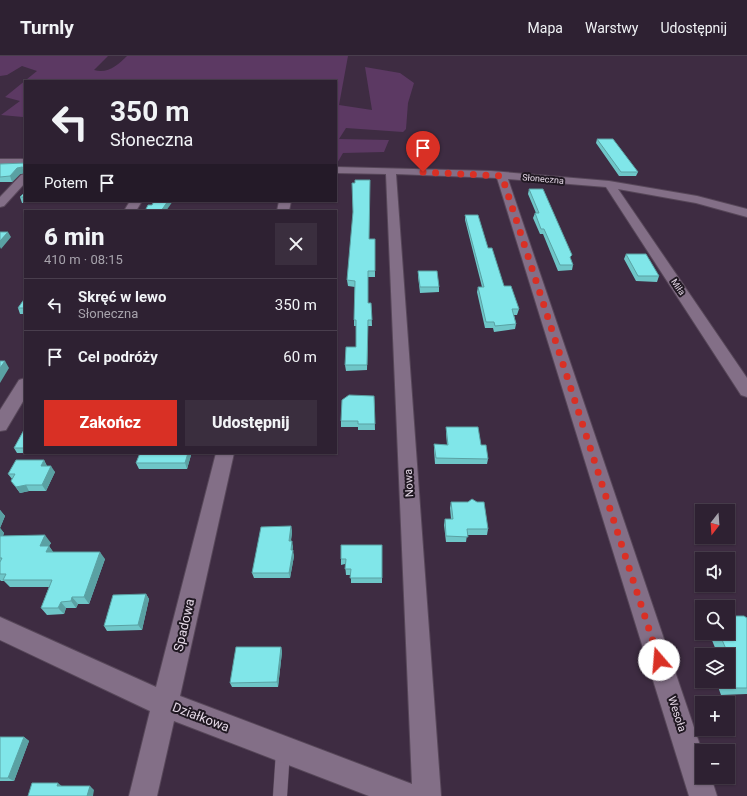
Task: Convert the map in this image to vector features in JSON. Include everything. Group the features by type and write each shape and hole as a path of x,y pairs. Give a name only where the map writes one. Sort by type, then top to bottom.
{"street":[{"path":"0,162 24,162"},
{"name":"Słoneczna","path":"337,170 502,176 609,184 714,203 747,213"},
{"name":"Nowa","path":"391,171 427,796"},
{"name":"Wesoła","path":"502,176 703,796"},
{"path":"0,204 24,178"},
{"name":"Miła","path":"609,184 747,391"},
{"path":"0,425 24,386"},
{"name":"Spadowa","path":"143,796 225,454"},
{"name":"Działkowa","path":"0,628 165,704 406,796"}],"lane":[{"path":"280,796 283,749"}],"shaded area":[{"path":"0,56 108,56 94,70 104,71 120,63 127,56 348,56 339,105 372,110 365,67 400,73 414,83 408,103 406,129 403,132 346,128 339,139 389,140 384,152 343,153 337,163 337,80 26,80 37,71 22,66 7,75 0,76"},
{"path":"24,82 24,116 1,115 20,101 5,97"}],"building":[{"path":"597,139 613,139 638,172 621,172"},
{"path":"24,163 24,168 17,168 10,176 0,177 0,164"},
{"path":"355,180 370,180 369,239 375,239 375,271 368,271 368,303 371,303 372,320 368,320 367,365 345,365 346,347 356,347 356,320 354,320 355,281 347,280 353,212 352,183 355,183"},
{"path":"529,189 543,189 572,255 570,257 573,265 560,265 544,229 541,229 535,213 539,213"},
{"path":"154,202 167,202 162,210 146,210 148,205 152,205"},
{"path":"465,215 478,215 488,248 492,248 504,286 511,286 519,309 512,309 516,324 495,326 494,322 486,322 478,287 484,287"},
{"path":"0,232 8,232 0,241"},
{"path":"626,254 646,254 659,276 638,276"},
{"path":"418,271 437,271 439,287 420,287"},
{"path":"24,299 24,308 18,308"},
{"path":"0,361 5,361 0,368"},
{"path":"349,395 374,396 375,424 358,424 358,421 341,421 342,400"},
{"path":"446,427 478,427 481,445 486,445 488,459 436,458 434,444 448,445"},
{"path":"24,430 24,448 14,448"},
{"path":"140,454 188,454 185,463 136,463"},
{"path":"16,460 44,460 41,466 51,466 42,485 26,485 16,487 11,481 15,474 8,474"},
{"path":"472,499 477,502 484,502 488,529 467,529 468,537 446,536 445,519 453,519 451,502 468,502"},
{"path":"291,526 289,541 292,541 291,550 293,550 289,573 252,573 261,527"},
{"path":"45,535 40,546 49,546 46,552 100,552 84,597 72,597 71,601 61,602 58,608 41,608 52,580 3,580 6,574 0,574 0,562 2,558 0,558 0,536"},
{"path":"341,545 382,545 382,578 350,578 351,569 345,569 346,559 341,559"},
{"path":"146,594 138,625 104,626 113,595"},
{"path":"735,616 744,616 747,618 747,688 735,688 735,648 726,648 722,640 735,640"},
{"path":"236,647 281,647 277,682 230,683"},
{"path":"0,737 24,737 8,778 0,778"},
{"path":"32,783 58,783 57,786 90,786 87,796 28,796"}],"route":[{"path":"423,172 502,176 659,660"}]}
